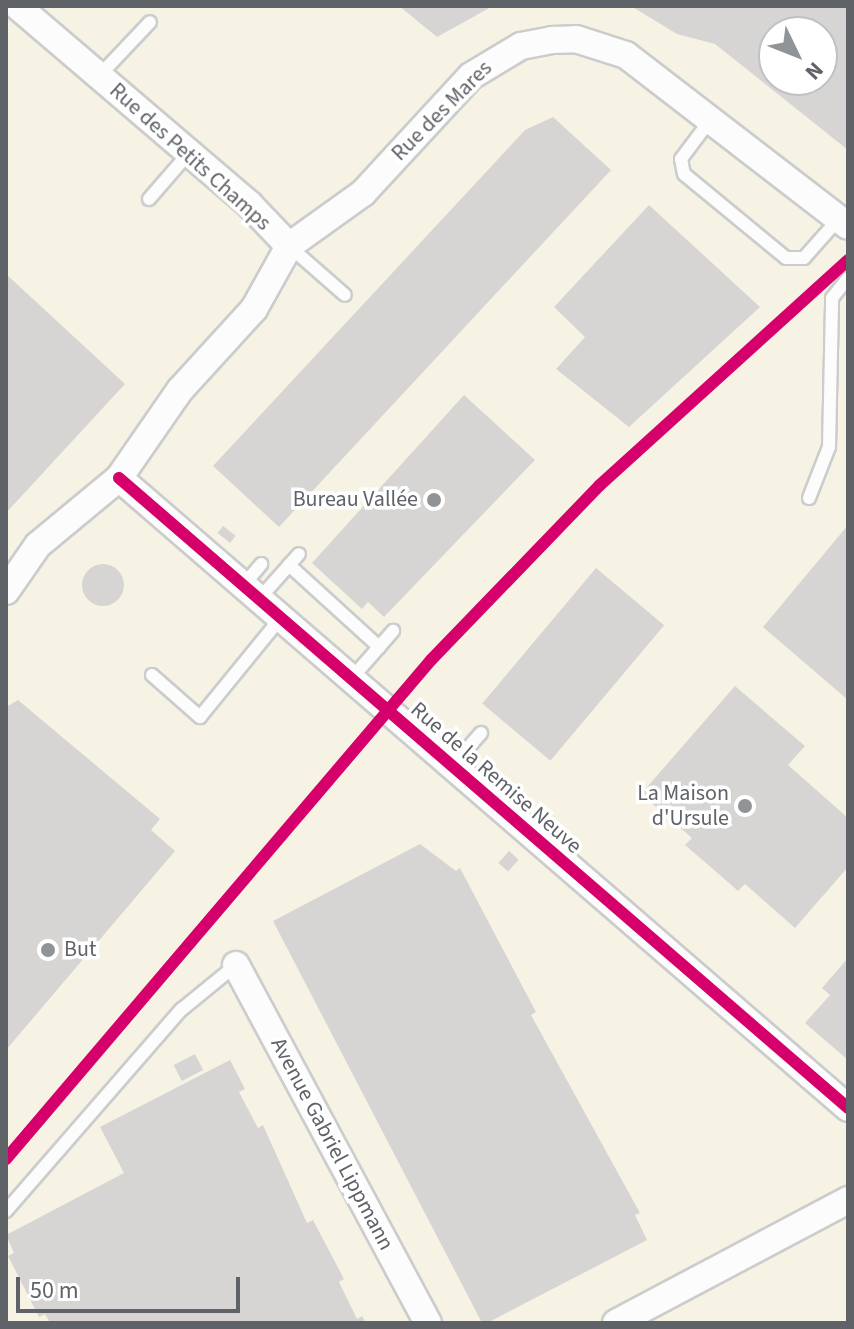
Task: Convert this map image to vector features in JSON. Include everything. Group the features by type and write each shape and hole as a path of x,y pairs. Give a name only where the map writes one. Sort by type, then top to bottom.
{"street":[{"name":"Rue des Petits Champs","path":"6,591 38,545 119,478 180,390 254,309 289,246 189,153 17,6"},
{"name":"Rue des Mares","path":"289,246 363,193 471,76 495,58 521,46 576,39 656,65 693,114 842,224"},
{"name":"Rue de la Remise Neuve","path":"119,478 848,1108"},
{"name":"Avenue Gabriel Lippmann","path":"236,965 428,1323"},
{"path":"616,1323 845,1204"}],"lane":[{"path":"99,76 150,22"},
{"path":"693,114 681,159 684,174 786,258 804,258 842,224"},
{"path":"149,199 189,153"},
{"path":"289,246 345,295"},
{"path":"809,498 829,447 832,298 848,278"},
{"path":"250,593 299,554"},
{"path":"250,593 261,564"},
{"path":"289,565 379,647"},
{"path":"152,675 200,717 280,619"},
{"path":"351,679 393,631"},
{"path":"452,766 481,733"},
{"path":"6,1211 181,1010 236,965"}],"shaded area":[{"path":"6,6 848,6 848,1323 6,1323"}],"building":[{"path":"399,6 493,6 437,37"},
{"path":"631,6 848,6 848,150 780,96 838,96 838,16 758,16 758,78 715,44 677,34"},
{"path":"553,117 611,170 279,527 213,466 525,130"},
{"path":"649,205 760,307 629,427 556,369 585,337 554,307"},
{"path":"6,274 125,384 6,513"},
{"name":"Bureau Vallée","path":"464,395 535,460 384,617 368,602 362,609 312,563"},
{"path":"848,525 848,700 763,627"},
{"path":"223,526 236,536 230,543 217,533"},
{"path":"103,564 118,570 124,585 118,600 103,606 88,600 82,585 88,570"},
{"path":"596,568 664,625 550,761 482,704"},
{"name":"La Maison d'Ursule","path":"735,686 805,746 788,765 848,818 848,867 795,928 745,884 738,891 685,845 692,838 641,794"},
{"name":"But","path":"18,700 160,819 151,830 175,851 6,1050 6,707"},
{"path":"420,844 456,871 460,868 536,1012 531,1015 640,1213 635,1215 647,1240 487,1323 482,1323 273,921"},
{"path":"509,851 519,860 508,872 498,863"},
{"path":"848,958 848,1060 805,1023 830,995 822,988"},
{"path":"195,1054 203,1070 182,1081 174,1065"},
{"path":"230,1060 245,1089 239,1092 258,1128 263,1125 307,1223 313,1220 344,1279 339,1282 357,1319 362,1316 366,1323 50,1323 45,1314 39,1317 8,1256 14,1253 6,1235 124,1173 100,1127"}],"cycle path":[{"path":"6,1159 431,660 600,485 848,260"},
{"path":"119,478 848,1108"}],"place":[{"name":"Bureau Vallée","path":"434,500"},
{"name":"La Maison d'Ursule","path":"745,806"},
{"name":"But","path":"48,950"}]}
